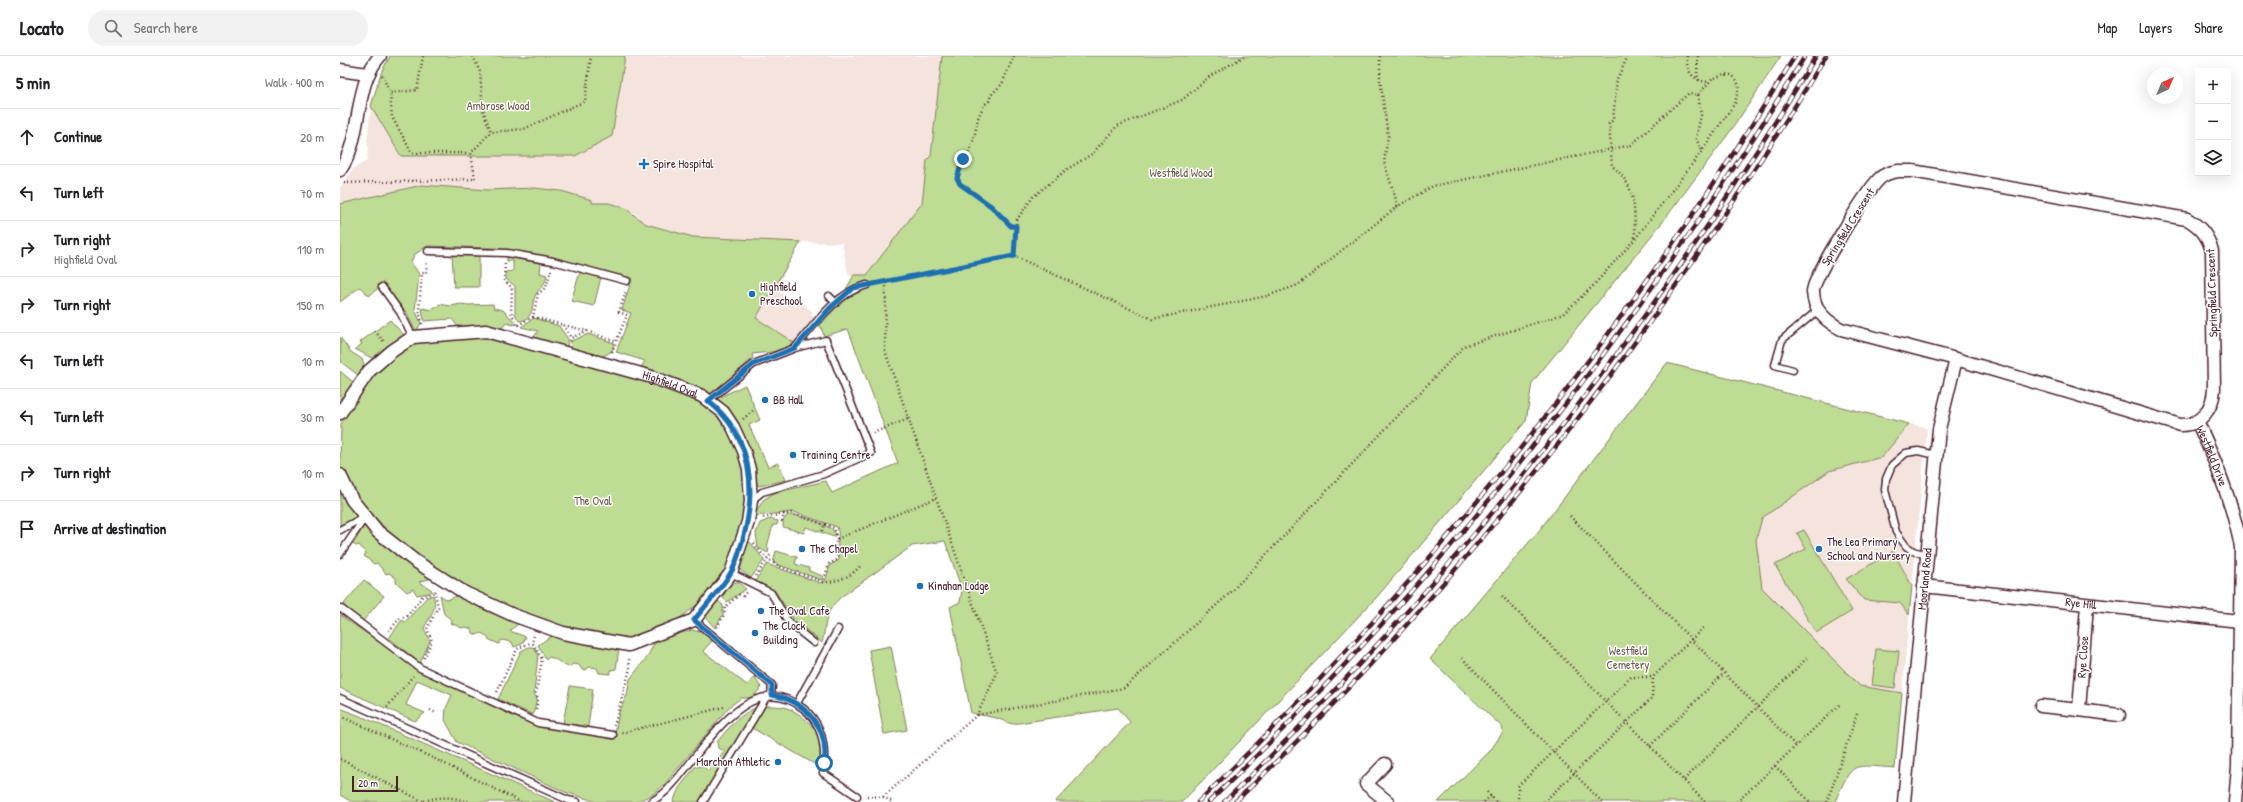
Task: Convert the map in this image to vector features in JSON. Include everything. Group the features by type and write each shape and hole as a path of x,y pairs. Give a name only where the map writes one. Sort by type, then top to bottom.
{"street":[{"path":"340,170 354,134 367,74 380,56"},
{"path":"340,70 367,74"},
{"name":"Springfield Crescent","path":"1818,310 1813,292 1818,274 1872,187 1887,173 1898,171 1920,172 2187,219 2203,231 2209,239 2212,251 2213,400 2210,408 2197,421"},
{"path":"1818,310 1823,317 1841,329 1956,359 2164,421 2188,425 2197,421"},
{"name":"Highfield Oval","path":"340,413 369,371 392,351 417,337 486,331 652,377 702,396 723,412 733,427 744,451 748,469 751,500 748,522 731,573 694,620"},
{"name":"Moorland Road","path":"1904,802 1939,429 1956,359"},
{"name":"Westfield Drive","path":"2197,421 2208,444 2238,531 2241,547 2238,766 2235,802"},
{"path":"340,475 352,500 378,532 415,561 465,593 539,624 570,634 629,645 694,620"},
{"name":"Rye Hill","path":"1924,586 2239,621"},
{"name":"Rye Close","path":"2079,710 2086,605"},
{"path":"2041,706 2119,715"},
{"path":"1385,764 1366,784 1388,802"}],"lane":[{"path":"428,251 505,253 553,262 627,281"},
{"path":"795,348 836,302 853,288 867,285"},
{"path":"382,287 417,337"},
{"path":"829,296 836,302"},
{"path":"1793,370 1774,365 1782,340 1818,310"},
{"path":"708,401 754,364 795,348 826,340 871,453 824,474 762,492 751,500"},
{"path":"1927,555 1913,551 1906,546 1896,532 1885,490 1886,479 1892,465 1906,453 1918,451 1936,456"},
{"path":"340,530 366,516"},
{"path":"340,554 366,516"},
{"path":"731,573 751,584 761,586 771,593 789,623 814,643"},
{"path":"340,608 420,668 493,702 533,720 613,735"},
{"path":"694,620 772,685 769,696 703,802"},
{"path":"797,703 838,629"},
{"path":"651,802 668,790 721,726 738,709 756,699 769,696 797,703 817,723 825,758 822,773 857,796"},
{"path":"340,698 568,800 578,802"}],"path":[{"path":"423,56 417,90 390,93 392,117 412,153 471,153 490,132 524,129 585,101 591,56"},
{"path":"473,56 480,72 483,110 490,132"},
{"path":"1014,56 1002,84 984,105 978,118 974,139 966,159 963,159 957,178 960,184 991,206 1011,226 1016,226"},
{"path":"1014,256 1017,219 1033,197 1066,170 1092,154 1116,126 1182,100 1210,76 1245,56"},
{"path":"1380,56 1380,79 1388,136 1384,162 1398,206"},
{"path":"1628,56 1617,79 1613,120 1609,124 1612,166 1624,175 1635,204 1635,239"},
{"path":"1687,56 1686,66 1699,81 1710,82"},
{"path":"1698,56 1697,75 1699,81"},
{"path":"977,714 1124,688 1230,593 1464,346 1563,314 1592,287 1635,239 1702,151 1735,103 1739,86 1736,79 1732,75 1724,74 1710,82 1698,95"},
{"path":"867,285 1014,256 1152,319 1267,296 1298,285 1398,206 1433,186 1631,145 1690,93 1698,95"},
{"path":"1698,95 1701,115 1696,139 1702,151"},
{"path":"340,183 475,179 471,153"},
{"path":"417,337 422,321 418,310 422,273 426,273 428,251"},
{"path":"505,253 504,280 512,288 511,312 517,326 514,338"},
{"path":"533,317 538,294 546,287 553,262"},
{"path":"603,363 613,352 618,342 627,315 619,312 630,282 627,281"},
{"path":"883,797 977,714 996,673 884,351 886,282"},
{"path":"517,326 533,317 587,331 618,342"},
{"path":"562,324 571,338 567,353"},
{"path":"571,338 587,331"},
{"path":"864,436 908,419"},
{"path":"823,582 828,564 837,560 839,553 834,545 837,539 936,498"},
{"path":"748,522 784,513 791,513 825,523 834,528 837,539"},
{"path":"782,522 784,513"},
{"path":"1570,516 1796,746"},
{"path":"822,531 825,523"},
{"path":"744,536 754,542 767,560 774,565 823,582 840,579 858,569 861,564"},
{"path":"712,634 721,622 725,607 739,595 743,596 771,554"},
{"path":"382,640 400,618 407,616 422,597 435,592 443,579"},
{"path":"380,715 420,668 432,641 427,629 438,607 435,592"},
{"path":"1502,596 1705,802"},
{"path":"493,702 517,649 532,642 539,624"},
{"path":"1518,802 1518,786 1631,677 1653,677 1703,628"},
{"path":"532,642 542,659 536,694 538,699 533,720"},
{"path":"629,645 630,669 624,696 618,709 613,735 736,704 744,705"},
{"path":"1462,658 1602,802"},
{"path":"1684,780 1807,658"},
{"path":"1650,746 1724,673"},
{"path":"1544,802 1652,698 1653,677"},
{"path":"1737,802 1840,704"},
{"path":"430,710 436,713"},
{"path":"1827,802 1857,714"},
{"path":"340,716 433,758 521,802"},
{"path":"340,759 423,802 440,797 454,797 470,802"},
{"path":"1775,766 1810,802"},
{"path":"1487,792 1496,802"},
{"path":"857,796 883,797 893,802"},
{"path":"1484,802 1491,796"}],"shaded area":[{"name":"Spire Hospital","path":"625,56 942,56 931,156 927,160 922,203 867,275 849,276 842,243 801,242 775,289 802,306 804,304 807,306 807,308 813,312 811,315 817,319 813,325 809,323 796,344 772,352 752,354 757,240 693,237 645,224 636,214 609,203 592,203 592,200 561,191 534,188 488,190 422,185 340,204 340,188 353,169 367,161 367,140 371,106 401,156 612,136"},
{"name":"The Lea Primary School and Nursery","path":"1667,363 1927,428 1902,693 1860,686 1761,588"}],"green space":[{"name":"Ambrose Wood","path":"390,56 625,56 612,136 575,156 401,156 371,106 381,73"},
{"name":"Westfield Wood","path":"942,56 1781,56 1732,129 1665,219 1532,383 1526,421 1376,598 1182,802 1055,802 1130,722 1118,708 1012,724 996,718 971,713 950,607 960,602 962,590 945,541 912,546 841,597 829,613 822,643 794,620 775,591 755,581 767,564 820,583 825,582 830,565 839,560 837,527 794,512 754,516 763,500 774,493 826,481 832,493 898,463 848,329 824,336 820,325 835,309 854,275 867,275 922,203 927,160 931,156"},
{"path":"422,185 488,190 534,188 561,191 592,200 592,203 609,203 625,208 646,224 693,237 801,242 756,318 796,344 772,352 752,354 753,358 710,395 640,369 645,361 616,352 631,313 622,310 632,278 550,257 494,248 427,246 414,255 411,262 419,274 415,310 421,323 416,332 406,312 383,284 369,296 360,287 340,302 340,204"},
{"path":"452,254 479,254 479,287 454,287"},
{"path":"507,257 541,263 540,273 547,275 544,285 535,297 532,312 525,320 519,321 515,314 515,286 506,279 506,272 513,271 513,261 507,261"},
{"path":"580,272 601,277 594,306 571,301"},
{"path":"439,304 451,306 461,304 493,304 494,308 503,310 514,321 514,325 506,323 500,331 486,325 458,327 452,319 424,321 422,308 432,310 434,307 439,307"},
{"path":"534,318 559,326 568,339 567,348 538,341 534,337 538,331 521,327"},
{"path":"390,320 407,338 377,361 355,349 362,344 360,342"},
{"path":"588,334 614,343 612,351 600,358 570,349 571,341"},
{"path":"340,337 351,352 362,359 364,365 358,375 341,362"},
{"name":"The Oval","path":"453,337 487,339 516,344 649,381 689,395 705,404 718,414 730,429 738,448 743,469 745,491 743,513 739,535 733,555 724,572 715,584 694,607 682,617 668,625 654,632 640,636 625,639 611,639 580,633 546,623 516,611 454,581 412,552 376,518 342,475 340,469 341,424 352,400 371,374 412,344 426,340"},
{"name":"Westfield Cemetery","path":"1667,363 1909,424 1882,457 1829,471 1762,518 1756,540 1762,588 1860,686 1902,693 1895,768 1861,766 1855,768 1850,772 1835,802 1438,802 1490,751 1503,732 1502,727 1430,659 1541,528"},
{"path":"340,371 353,382 340,401"},
{"path":"745,385 760,420 749,425 768,467 778,463 786,480 759,486 754,477 748,445 745,438 738,426 716,399"},
{"path":"340,488 357,513 354,521 340,525"},
{"path":"787,515 799,516 814,520 833,530 836,534 834,537 806,527 804,533 783,527 783,521"},
{"path":"770,519 778,521 777,525 773,525 767,547 769,548 768,553 758,548 756,533 760,523"},
{"path":"365,524 432,578 419,582 432,590 430,593 417,595 413,589 407,592 396,582 396,578 389,573 386,574 377,563 374,564 364,556 366,553 359,545 356,546 353,544"},
{"path":"1804,530 1852,611 1816,633 1775,565 1806,549 1797,533"},
{"path":"748,542 751,543 764,560 751,578 740,570"},
{"path":"776,551 797,557 795,564 809,568 809,571 823,576 822,580 773,563"},
{"path":"1893,551 1912,586 1909,615 1900,603 1864,600 1846,579"},
{"path":"364,580 384,596 363,621 343,605"},
{"path":"733,582 739,583 746,589 727,602 722,597"},
{"path":"433,595 435,604 434,608 424,628 430,641 420,663 389,638 402,620 405,622 427,597"},
{"path":"440,595 447,600 459,595 482,609 518,624 510,631 526,637 522,644 514,647 512,642 501,640 499,644 488,639 487,636 481,633 477,635 473,633 472,629 466,627 462,628 451,623 452,620 444,614"},
{"path":"718,601 723,605 723,615 715,628 707,619 706,614"},
{"path":"340,615 421,671 537,725 614,739 619,712 627,695 630,679 648,656 653,645 661,639 692,630 700,632 713,640 703,651 747,685 754,677 761,687 757,693 747,698 741,698 729,707 665,784 652,795 636,802 597,802 565,792 457,742 445,720 446,708 452,695 417,680 406,705 425,713 415,721 340,688"},
{"path":"552,636 619,649 616,669 611,670 610,674 599,673 597,668 589,667 586,670 582,670 579,665 573,664 569,667 549,657 546,660 538,645"},
{"path":"891,646 907,730 884,734 869,650"},
{"path":"529,647 533,647 538,654 534,694 537,698 533,715 498,699 521,651"},
{"path":"1876,649 1899,651 1895,688 1872,685"},
{"path":"570,686 593,689 588,727 563,723"},
{"path":"765,706 784,707 792,710 814,728 822,745 820,762 816,765 752,728"},
{"path":"757,707 700,800 701,802 673,802 679,788 695,767 703,766 708,771 725,751 718,748 717,742 726,731 745,713"},
{"path":"340,708 555,802 352,802 340,795"}],"railway":[{"path":"1198,802 1283,717 1365,630 1444,540 1520,448 1594,353 1664,257 1731,157 1795,56"},
{"path":"1209,802 1294,718 1376,630 1455,541 1531,448 1604,353 1674,256 1741,157 1805,56"},
{"path":"1224,802 1308,718 1390,630 1469,541 1544,448 1617,353 1687,256 1753,157 1816,56"},
{"path":"1235,802 1320,718 1401,631 1480,541 1555,448 1627,353 1696,256 1763,157 1826,56"}],"place":[{"name":"Spire Hospital","path":"644,164"},
{"name":"Highfield Preschool","path":"752,294"},
{"name":"BB Hall","path":"765,400"},
{"name":"Training Centre","path":"793,455"},
{"name":"The Chapel","path":"802,549"},
{"name":"The Lea Primary School and Nursery","path":"1819,549"},
{"name":"Kinahan Lodge","path":"920,586"},
{"name":"The Oval Cafe","path":"761,611"},
{"name":"The Clock Building","path":"755,633"},
{"name":"Marchon Athletic","path":"778,762"}],"route":[{"path":"824,763 825,758 823,744 817,723 808,712 797,703 772,695 772,685 694,620 731,573 737,559 748,522 751,500 751,486 744,451 733,427 723,412 708,401 754,364 773,355 795,348 830,308 853,288 1014,256 1016,226 1011,226 991,206 960,184 957,178 963,159"}]}
